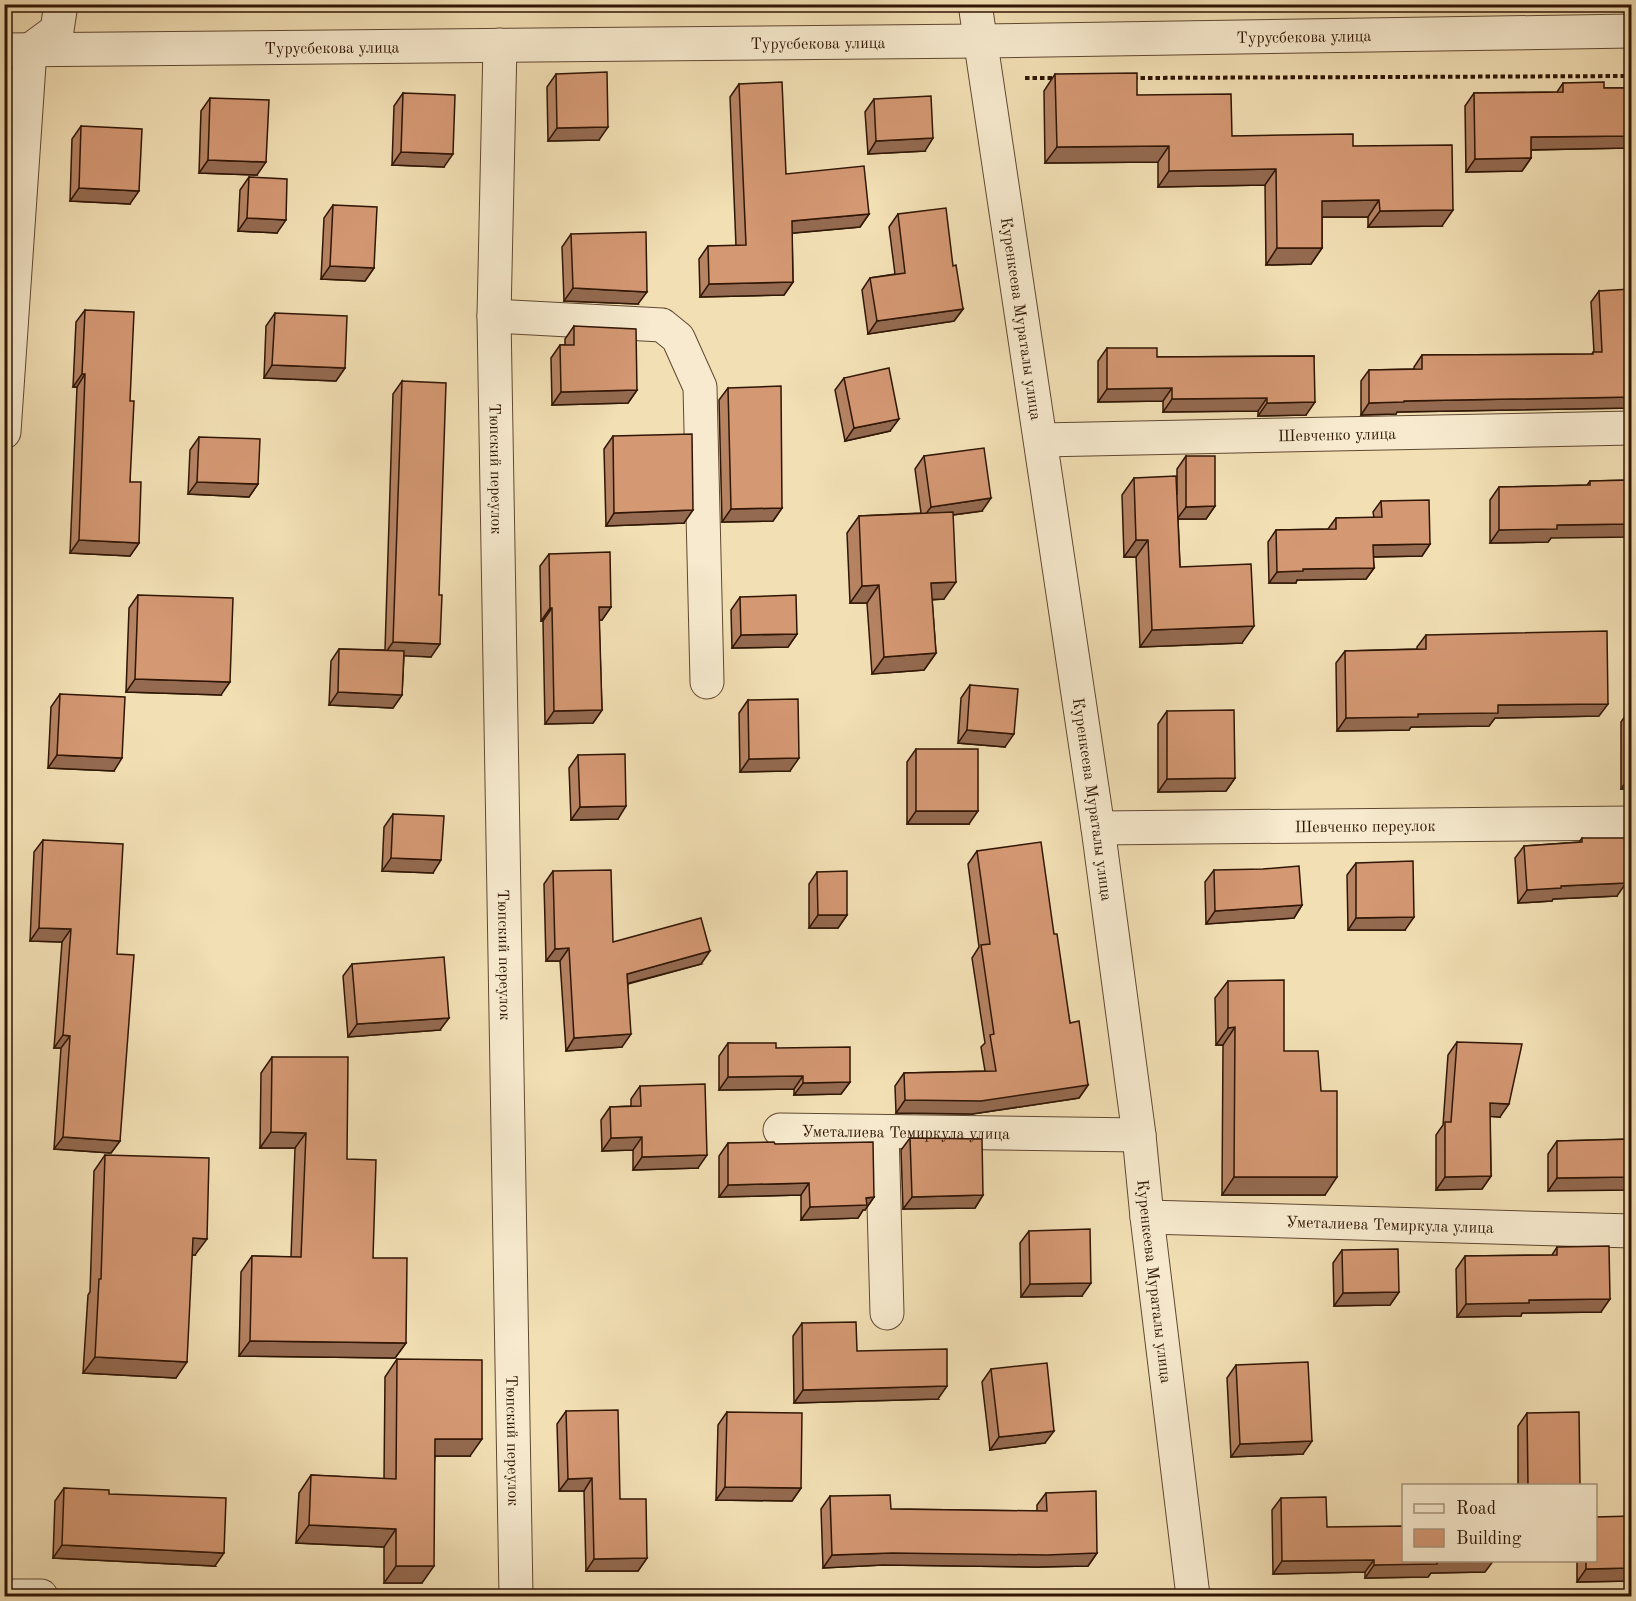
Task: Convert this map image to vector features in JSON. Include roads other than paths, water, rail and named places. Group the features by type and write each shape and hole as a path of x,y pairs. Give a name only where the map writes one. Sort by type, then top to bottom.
{"street":[{"path":"4,432 17,50 57,30 61,4"},
{"name":"Куренкеева Мураталы улица","path":"975,4 1098,828 1139,1135 1193,1596"},
{"name":"Турусбекова улица","path":"17,50 980,41 1632,31"},
{"name":"Тюпский переулок","path":"500,45 494,316 516,1596"},
{"path":"494,316 662,325 678,338 700,387 707,682"},
{"name":"Шевченко улица","path":"1041,440 1632,428"},
{"name":"Шевченко переулок","path":"1098,828 1632,823"},
{"name":"Уметалиева Темиркула улица","path":"780,1130 1139,1135"},
{"path":"882,1132 886,1313"},
{"name":"Уметалиева Темиркула улица","path":"1147,1217 1632,1231"},
{"path":"4,1596 41,1596"}]}
